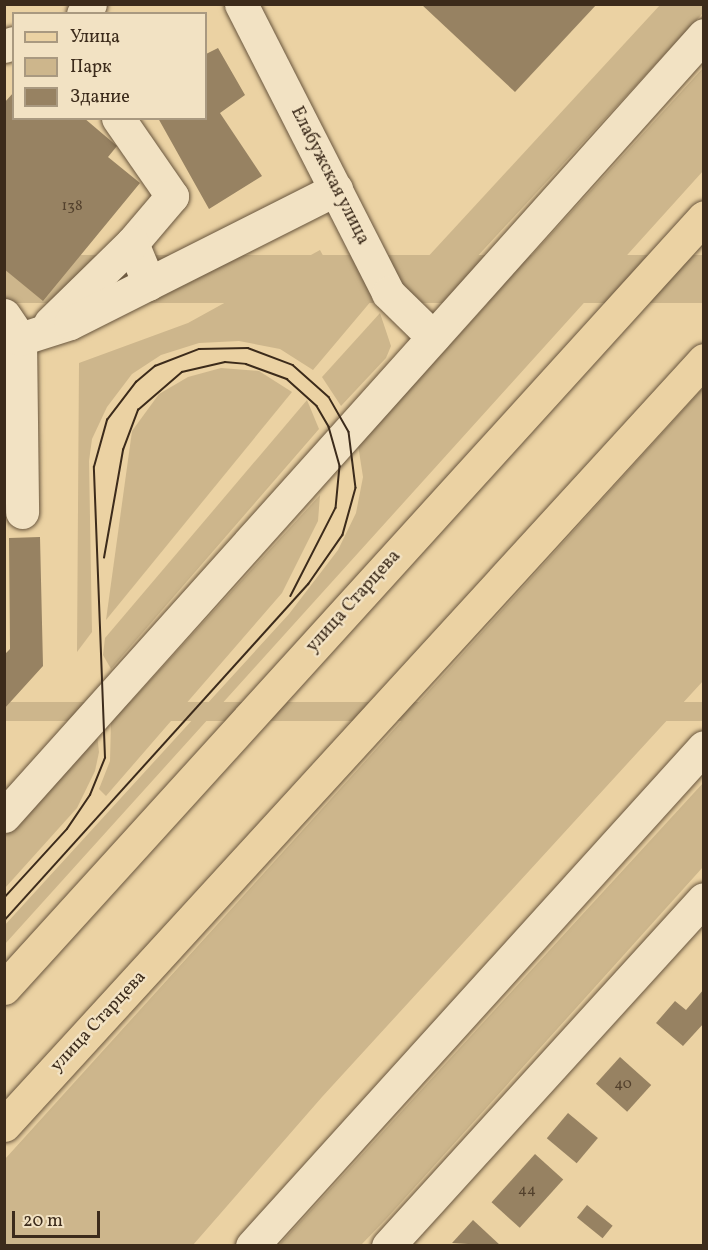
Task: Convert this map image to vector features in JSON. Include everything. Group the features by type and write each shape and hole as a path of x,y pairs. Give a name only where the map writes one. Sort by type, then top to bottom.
{"main road":[{"name":"улица Старцева","path":"4,988 704,217"},
{"name":"улица Старцева","path":"4,1125 704,360"}],"street":[{"name":"Елабужская улица","path":"240,4 388,293 433,337"},
{"path":"4,816 704,35"},
{"path":"23,327 132,243 172,196 119,120"},
{"path":"23,327 70,323 336,189"},
{"path":"132,243 149,284"},
{"path":"22,512 23,327"},
{"path":"252,1245 704,747"},
{"path":"388,1245 704,899"}],"green space":[{"path":"660,5 703,5 703,13 435,302 416,303 401,286"},
{"path":"703,68 703,171 5,944 4,926 289,614 338,550 356,513 363,477 358,445"},
{"path":"320,250 345,296 360,285 372,300 313,370 280,349 239,341 199,343 161,355 132,374 107,407 92,439 89,461 92,632 77,652 79,363 188,323"},
{"path":"4,255 703,255 703,303 4,303"},
{"path":"380,313 391,346 386,358 341,406 322,377"},
{"path":"221,368 259,371 292,392 106,620 132,431 159,394 188,377"},
{"path":"703,388 703,681 322,1097 193,1245 5,1245 5,1159"},
{"path":"307,400 319,429 111,669 103,655 105,638"},
{"path":"320,495 318,521 282,593 106,796 99,789 110,761 111,723"},
{"path":"4,702 703,702 703,721 4,721"},
{"path":"97,734 99,752 95,771 77,808 5,888 5,836"},
{"path":"703,783 703,867 387,1218 361,1245 279,1245"}],"building":[{"path":"421,4 597,4 515,92"},
{"path":"218,48 245,95 220,113 262,176 209,209 159,120 207,120 207,54"},
{"path":"12,94 12,120 86,120 117,146 108,157 140,183 43,301 4,269 4,103"},
{"path":"40,537 43,666 4,709 4,655 10,649 9,538"},
{"path":"704,989 704,1023 683,1046 656,1023 675,1001 686,1010"},
{"path":"620,1057 651,1085 627,1112 596,1084"},
{"path":"568,1113 598,1138 577,1163 547,1138"},
{"path":"535,1154 563,1179 520,1228 492,1202"},
{"path":"587,1205 613,1226 603,1238 577,1217"},
{"path":"473,1220 501,1246 452,1243"}],"tram line":[{"path":"4,898 67,829 90,795 105,758 94,467 107,420 136,382 155,366 199,349 248,348 293,365 329,397 349,432 356,488 343,535 309,584 4,922"},
{"path":"104,558 123,450 138,410 182,372 225,362 246,364 287,379 317,406 329,427 340,466 336,508 291,596"}]}
